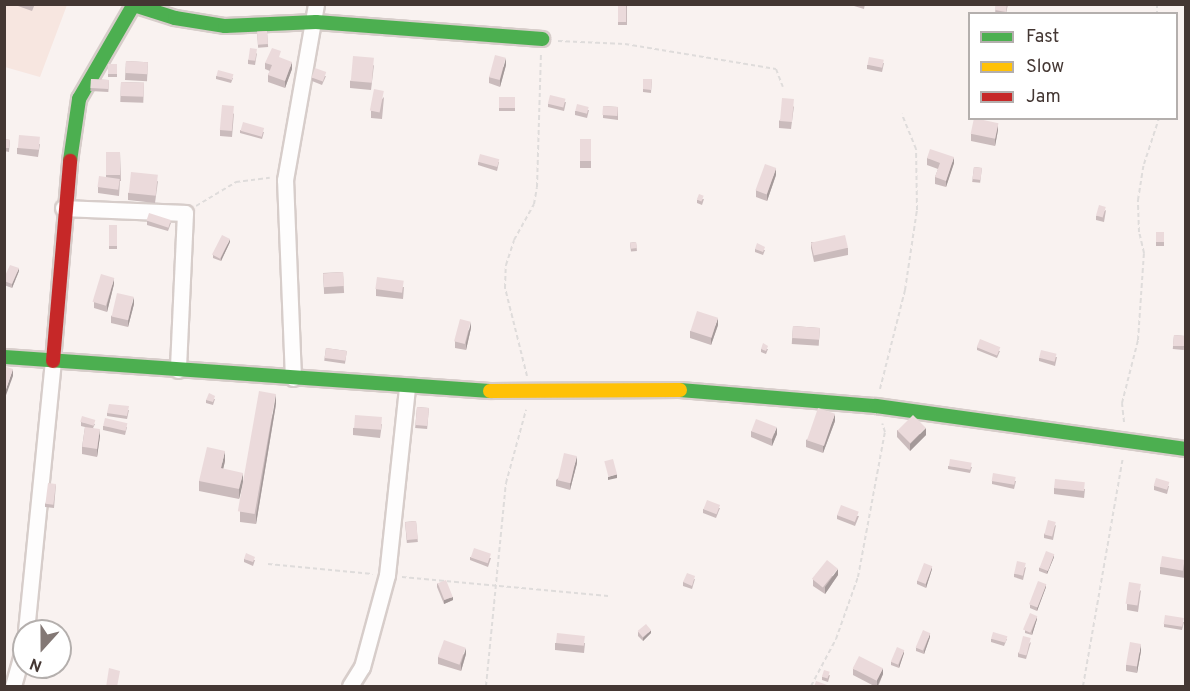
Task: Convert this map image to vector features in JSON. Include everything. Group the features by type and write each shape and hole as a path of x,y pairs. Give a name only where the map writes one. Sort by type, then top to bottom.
{"street":[{"path":"293,378 285,180 316,22 316,4"},
{"path":"27,619 53,360 63,208 80,99 93,69 134,5 175,18 225,26 316,22 542,39"},
{"path":"63,208 185,213 178,369"},
{"path":"4,357 407,387 531,393 695,390 876,406 1185,449"},
{"path":"350,687 362,667 387,575 407,387"}],"path":[{"path":"486,687 498,586 506,483 531,393 505,288 508,256 534,204 537,187 542,39 625,44 776,69 783,87"},
{"path":"1083,687 1126,442 1122,404 1138,340 1144,253 1139,232 1138,200 1144,164 1159,120"},
{"path":"185,213 236,182 267,177 285,180"},
{"path":"268,564 608,596"}],"shaded area":[{"path":"4,5 67,5 40,77 5,67"}],"building":[{"path":"618,4 626,4 626,22 618,22"},
{"path":"996,4 1007,4 1006,12 995,10"},
{"path":"267,31 268,44 258,45 257,32"},
{"path":"250,48 257,49 255,61 248,60"},
{"path":"272,48 281,51 279,57 292,62 285,81 268,75 272,65 265,63"},
{"path":"495,55 506,58 500,80 489,77"},
{"path":"353,56 374,58 372,83 351,81"},
{"path":"869,57 884,60 882,68 867,65"},
{"path":"126,61 148,62 147,74 125,73"},
{"path":"108,64 117,64 117,74 108,74"},
{"path":"315,68 326,72 323,82 312,77"},
{"path":"218,70 233,74 232,80 216,76"},
{"path":"91,79 109,80 109,89 91,88"},
{"path":"643,79 652,79 651,90 643,89"},
{"path":"121,82 144,83 143,97 121,96"},
{"path":"374,89 384,91 380,113 370,111"},
{"path":"550,95 566,99 563,108 548,104"},
{"path":"499,97 515,97 515,108 499,108"},
{"path":"782,98 794,99 792,122 780,121"},
{"path":"577,104 589,107 587,114 575,111"},
{"path":"222,105 234,106 232,131 220,130"},
{"path":"603,106 618,107 617,116 602,115"},
{"path":"974,120 998,123 995,139 971,134"},
{"path":"243,122 264,128 262,137 241,131"},
{"path":"19,135 40,137 39,150 18,148"},
{"path":"4,139 10,140 9,148 4,148"},
{"path":"580,139 591,139 591,161 580,161"},
{"path":"930,149 954,157 946,181 935,177 940,163 927,158"},
{"path":"106,152 120,152 120,175 106,175"},
{"path":"480,154 499,159 497,167 478,162"},
{"path":"765,164 776,168 767,194 755,190"},
{"path":"974,167 982,168 980,180 973,179"},
{"path":"131,172 158,175 156,196 129,193"},
{"path":"99,176 120,179 118,190 97,187"},
{"path":"699,194 704,196 701,201 697,200"},
{"path":"1099,205 1106,207 1103,218 1096,216"},
{"path":"149,213 171,220 168,228 147,221"},
{"path":"109,225 117,225 117,246 109,246"},
{"path":"1156,232 1164,232 1164,242 1156,242"},
{"path":"222,235 230,239 220,259 212,255"},
{"path":"845,235 848,248 814,256 811,243"},
{"path":"636,242 637,248 631,249 630,243"},
{"path":"757,243 765,247 763,252 755,249"},
{"path":"10,265 19,268 12,284 4,281"},
{"path":"343,272 344,286 324,287 323,273"},
{"path":"101,274 114,278 106,306 93,302"},
{"path":"377,277 404,281 402,293 375,289"},
{"path":"117,293 134,297 128,320 112,316"},
{"path":"697,311 718,318 711,338 691,331"},
{"path":"460,319 471,322 465,344 454,341"},
{"path":"793,326 820,328 819,340 792,338"},
{"path":"1174,335 1185,336 1185,346 1173,346"},
{"path":"980,339 1000,347 997,356 977,347"},
{"path":"763,343 768,346 766,351 761,349"},
{"path":"326,348 347,351 345,361 325,358"},
{"path":"1041,350 1057,354 1055,362 1039,358"},
{"path":"4,366 13,369 5,392 4,392"},
{"path":"259,391 276,394 255,514 238,511"},
{"path":"209,393 215,396 213,402 206,400"},
{"path":"109,404 129,406 127,416 107,413"},
{"path":"417,407 429,408 427,426 415,425"},
{"path":"818,408 835,414 824,446 807,440"},
{"path":"355,415 382,417 381,430 354,428"},
{"path":"913,415 926,428 910,443 897,431"},
{"path":"82,416 95,420 94,426 80,422"},
{"path":"105,418 127,423 126,431 103,426"},
{"path":"756,419 777,427 772,439 751,431"},
{"path":"85,427 100,429 97,449 82,447"},
{"path":"207,447 225,451 221,468 243,473 239,489 199,481"},
{"path":"564,453 577,456 570,483 558,480"},
{"path":"613,459 617,474 608,477 604,461"},
{"path":"950,459 972,463 970,470 949,466"},
{"path":"993,473 1016,477 1014,485 992,481"},
{"path":"1156,478 1169,482 1167,490 1154,486"},
{"path":"1055,479 1085,482 1084,491 1054,488"},
{"path":"48,483 56,484 53,505 45,504"},
{"path":"707,500 720,505 716,514 703,509"},
{"path":"841,505 859,512 855,522 837,515"},
{"path":"1048,520 1056,522 1052,536 1044,535"},
{"path":"416,521 418,539 407,540 405,522"},
{"path":"474,548 491,554 488,563 471,557"},
{"path":"1046,551 1054,554 1048,571 1040,568"},
{"path":"246,553 255,557 253,562 244,559"},
{"path":"1162,556 1185,560 1183,571 1160,567"},
{"path":"827,560 838,569 823,587 812,579"},
{"path":"1017,561 1026,563 1023,576 1014,574"},
{"path":"924,563 932,566 926,584 917,581"},
{"path":"687,573 695,576 692,586 683,582"},
{"path":"446,580 453,597 444,600 438,583"},
{"path":"1038,581 1046,584 1037,608 1029,604"},
{"path":"1129,582 1141,584 1137,606 1126,604"},
{"path":"1030,613 1037,616 1030,633 1023,630"},
{"path":"1165,615 1184,618 1182,627 1164,624"},
{"path":"646,624 651,630 643,637 638,631"},
{"path":"923,630 930,633 923,651 916,647"},
{"path":"993,632 1007,636 1005,643 991,639"},
{"path":"557,633 585,636 584,646 556,643"},
{"path":"1023,636 1031,638 1026,655 1019,653"},
{"path":"444,640 466,648 459,665 438,657"},
{"path":"1130,642 1141,644 1137,667 1126,665"},
{"path":"897,647 904,650 898,665 891,662"},
{"path":"859,656 883,668 877,681 853,668"},
{"path":"109,668 120,671 117,687 106,687"},
{"path":"824,670 830,672 828,679 822,677"},
{"path":"816,681 830,686 814,687"}],"traffic: fast":[{"path":"70,161 79,99 134,4"},
{"path":"134,5 175,18 225,26 316,22 542,39"},
{"path":"4,357 490,391"},
{"path":"680,390 876,406 1186,449"}],"traffic: slow":[{"path":"490,391 680,390"}],"traffic: jam":[{"path":"53,361 70,161"}]}
